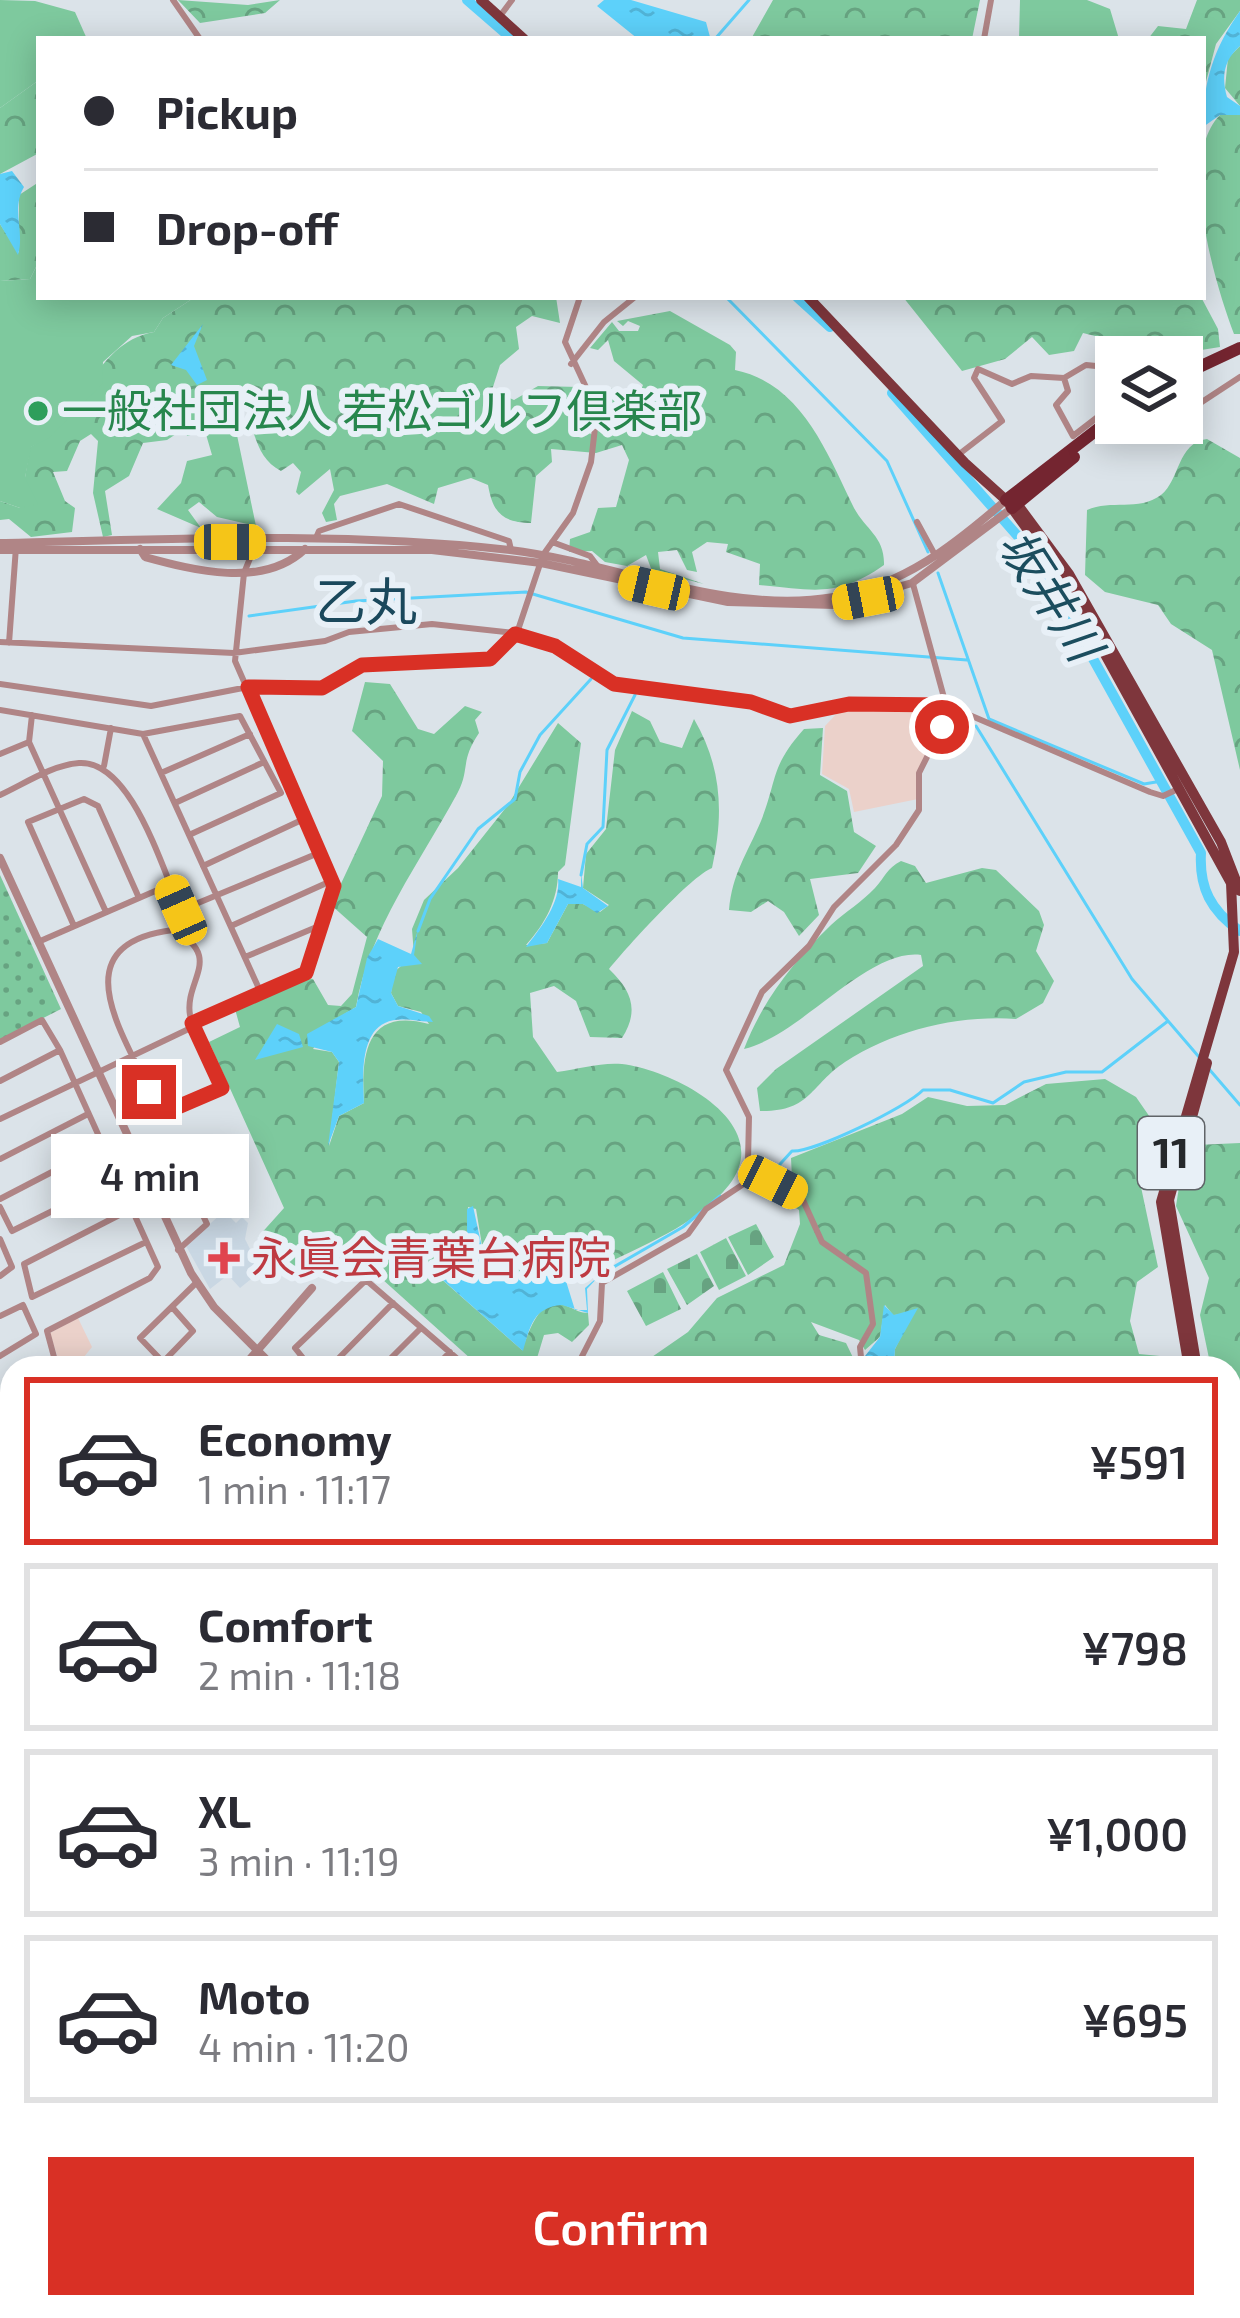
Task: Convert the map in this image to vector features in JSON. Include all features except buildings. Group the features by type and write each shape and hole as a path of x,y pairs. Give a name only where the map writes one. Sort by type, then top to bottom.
{"highway":[{"path":"1203,369 1240,352"},
{"path":"1004,508 1095,433"}],"main road":[{"path":"481,0 521,36"},
{"name":"11","path":"811,300 1069,574 1225,867 1235,943 1162,1187 1163,1224 1190,1356"},
{"name":"11","path":"1180,788 1232,864 1240,890"},
{"name":"11","path":"1191,1356 1171,1221 1171,1186 1240,957"}],"street":[{"path":"173,0 198,36"},
{"path":"499,16 512,0"},
{"path":"985,36 992,0"},
{"path":"0,684 127,706 248,687 322,688 362,665 490,659 515,634 542,559 573,513 597,430 593,401 571,364 565,342 579,300"},
{"path":"571,364 604,322 631,300"},
{"path":"958,455 1002,421 979,389 974,378 978,369 1004,385 1031,376 1064,378 1086,365 1095,366"},
{"path":"1203,401 1240,377"},
{"path":"1064,378 1068,392 1056,405 1072,436 1095,427"},
{"path":"315,542 319,531 399,504 508,541 511,550"},
{"path":"16,546 432,550 542,559 730,594 832,598 911,579 1004,508"},
{"path":"0,546 315,542 511,550 688,595 762,605 835,605 911,579 1004,508"},
{"path":"916,522 935,557"},
{"path":"552,542 590,556 599,568"},
{"path":"16,546 5,643 234,653 432,624 515,634 555,646 614,684 751,702 790,716 849,704 946,705 1163,796 1180,788"},
{"path":"140,548 145,557 183,567 244,573 279,565 304,550"},
{"path":"0,1119 131,1052 306,973 333,880 234,653 244,573 253,551"},
{"path":"861,1356 860,1347 873,1324 866,1273 818,1238 802,1198 760,1173 746,1155 749,1117 726,1070 762,992 809,946 834,907 867,880 911,828 920,809 919,773 942,727 946,705 911,579"},
{"path":"0,710 143,734 240,716 281,793 189,835"},
{"path":"32,715 29,742 106,912"},
{"path":"104,767 111,728"},
{"path":"143,734 261,993"},
{"path":"161,773 250,734"},
{"path":"0,754 29,742"},
{"path":"175,803 265,762"},
{"path":"0,795 44,774 84,763 104,767 130,797 181,910 173,930"},
{"path":"74,926 28,822 84,799 98,806 139,898"},
{"path":"203,866 306,818"},
{"path":"181,910 321,852"},
{"path":"0,858 178,1250 196,1283 262,1356"},
{"path":"230,926 333,880"},
{"path":"38,942 169,885"},
{"path":"245,958 320,925"},
{"path":"173,930 192,942 200,960 188,1007 192,1023 222,1088 194,1102 160,1104 104,992 106,976 130,942 173,930"},
{"path":"0,1042 42,1020 158,1267 150,1278 47,1331 54,1356"},
{"path":"0,1081 59,1051"},
{"path":"0,1159 88,1114"},
{"path":"102,1146 0,1203 12,1231 117,1178 175,1156 207,1224 178,1250"},
{"path":"582,1356 600,1321 602,1283 688,1234 706,1209 760,1173"},
{"path":"131,1209 24,1264 32,1297 146,1242"},
{"path":"0,1239 12,1267 0,1276"},
{"path":"301,1356 295,1348 362,1281 454,1356"},
{"path":"157,1356 140,1338 196,1283"},
{"path":"253,1356 312,1288"},
{"path":"341,1356 393,1303"},
{"path":"0,1316 23,1305 36,1334 0,1356"},
{"path":"169,1356 193,1331 172,1307"},
{"path":"393,1356 421,1328"},
{"path":"446,1356 450,1352"}],"shaded area":[{"path":"840,710 944,712 917,775 918,799 854,812 849,789 822,774 825,726"},
{"name":"永眞会青葉台病院","path":"224,1211 236,1223 242,1217 248,1223 245,1239 261,1271 240,1288 228,1275 210,1289 186,1246"},
{"path":"78,1318 92,1347 85,1356 57,1356 50,1333"}],"green space":[{"path":"0,0 35,1 75,12 86,36 36,36 36,82 0,108"},
{"path":"178,0 248,5 280,0 265,13 200,23"},
{"path":"773,0 980,0 973,36 753,36"},
{"path":"1020,0 1087,0 1110,9 1118,36 1019,36"},
{"path":"1197,0 1240,0 1240,11 1216,44 1206,82 1206,36 1150,36 1158,26 1186,29"},
{"path":"1240,46 1240,106 1225,88 1228,58"},
{"path":"36,82 36,155 0,174 0,108"},
{"path":"1220,115 1240,115 1240,334 1234,334 1206,233 1207,135"},
{"path":"36,184 36,267 30,279 0,281 0,224 19,253 19,195"},
{"name":"一般社団法人 若松ゴルフ倶楽部","path":"36,267 36,300 190,300 163,318 154,332 132,336 103,362 102,384 49,438 31,447 25,478 38,504 20,508 0,501 0,281 30,279"},
{"path":"190,300 556,300 560,323 532,316 516,327 519,349 500,365 492,390 514,400 538,386 579,387 581,391 570,392 565,402 578,418 572,424 593,435 602,417 637,426 641,415 603,400 610,388 637,400 643,385 614,361 608,340 598,350 590,348 612,322 619,331 638,331 640,326 628,321 623,326 617,321 670,311 730,345 736,352 735,370 758,378 795,405 822,444 854,508 878,540 884,565 853,583 811,590 759,585 760,564 726,552 728,544 707,542 692,552 697,572 687,570 677,550 658,552 660,569 704,584 652,571 646,555 627,566 605,562 592,551 569,552 570,539 590,532 598,508 616,507 629,460 622,445 596,453 551,449 552,462 536,476 531,523 500,514 488,485 471,478 438,488 434,504 387,484 340,496 334,504 337,520 326,522 322,513 334,490 330,469 299,495 301,472 293,463 281,471 265,458 246,399 233,404 233,416 256,526 217,517 199,502 188,510 201,528 157,509 181,483 187,461 212,455 205,431 187,436 185,428 167,440 143,443 129,476 105,491 112,535 103,537 93,493 98,441 91,434 80,441 67,471 53,472 65,501 75,508 72,532 31,537 9,519 0,520 0,501 20,508 30,447 63,420 115,352 154,332 163,318"},
{"path":"905,300 1203,300 1218,329 1220,347 1203,350 1203,336 1083,333 1074,351 1049,355 1032,337 1005,359 962,371"},
{"path":"1203,440 1240,458 1240,770 1212,650 1171,624 1158,605 1105,592 1085,575 1087,510 1143,503 1161,495 1190,447"},
{"path":"365,682 390,684 418,729 434,734 465,706 482,712 475,720 479,733 469,751 462,784 384,923 356,1007 333,1021 313,1049 332,1052 339,1062 329,1146 339,1116 364,1103 367,1052 380,1029 392,1022 429,1024 421,1012 398,1006 391,993 394,972 414,955 412,929 424,900 458,868 508,805 558,723 581,743 565,865 558,872 549,911 526,945 547,943 568,904 583,904 600,912 609,905 583,888 586,854 606,829 615,750 632,711 650,721 660,742 682,748 694,719 710,755 719,810 712,868 675,897 609,969 623,985 632,1009 622,1038 590,1037 576,1001 554,986 530,993 533,1037 557,1072 614,1064 643,1068 691,1089 730,1121 740,1141 740,1162 729,1185 701,1212 595,1269 568,1260 521,1272 484,1257 476,1209 468,1207 467,1256 458,1266 430,1269 522,1350 537,1316 550,1305 588,1313 589,1325 572,1342 558,1333 544,1335 538,1356 468,1356 362,1261 346,1259 292,1278 258,1237 284,1208 209,1042 240,1027 235,1009 306,978 313,979 328,1005 341,1006 352,994 367,937 331,905 382,796 383,761 352,731"},
{"path":"823,728 820,775 847,791 854,832 876,846 858,873 810,879 819,915 799,936 784,912 768,901 751,912 729,910 737,875 780,763 804,729"},
{"path":"901,861 915,866 926,883 982,868 996,870 1039,911 1044,925 1036,951 1054,981 1043,1003 1016,1019 950,1022 885,1041 845,1062 800,1102 760,1111 757,1088 776,1069 923,966 921,955 900,956 879,965 788,1028 744,1049 760,1014 792,968"},
{"path":"0,875 61,1009 0,1040"},
{"path":"1105,1079 1136,1097 1154,1123 1141,1187 1158,1267 1137,1282 1130,1321 1139,1354 1160,1356 895,1356 912,1314 893,1315 885,1305 880,1337 865,1350 859,1340 811,1322 819,1335 846,1343 852,1356 653,1356 688,1332 717,1298 784,1265 800,1224 799,1210 766,1186 792,1178 791,1158 902,1114 928,1097 967,1106 1005,1105 1046,1084"},
{"path":"1240,1143 1240,1356 1209,1356 1200,1315 1209,1278 1176,1206 1183,1162 1196,1145"},
{"path":"756,1224 774,1257 748,1275 728,1237"},
{"path":"726,1238 746,1276 719,1290 700,1252"},
{"path":"697,1254 714,1286 687,1305 667,1269"},
{"path":"663,1272 681,1309 646,1326 627,1291"}],"water":[{"path":"604,0 631,0 706,22 710,36 634,36 597,6"},
{"path":"1240,11 1240,46 1227,63 1224,82 1227,97 1240,106 1240,115 1220,115 1206,125 1206,91 1223,38"},
{"path":"12,171 24,187 18,255 0,224 0,174"},
{"path":"203,324 194,346 207,380 197,385 186,370 171,365"},
{"path":"581,873 583,888 608,906 597,913 583,904 568,904 547,943 526,947 553,907 558,879 581,887"},
{"path":"418,929 414,955 422,964 398,967 391,993 398,1006 429,1016 433,1022 396,1020 377,1029 364,1059 364,1103 339,1116 328,1146 339,1062 332,1052 308,1046 307,1034 356,1007 367,958 378,939 411,954"},
{"path":"277,1024 299,1034 303,1047 255,1060"},
{"path":"473,1206 484,1257 521,1272 561,1265 575,1309 562,1305 539,1314 523,1351 428,1267 458,1266 467,1256 467,1209"},
{"path":"884,1305 894,1315 918,1308 895,1356 865,1356 880,1337"}],"waterway":[{"name":"坂井川","path":"467,0 509,36"},
{"path":"718,36 749,0"},
{"path":"729,300 887,461 928,552"},
{"name":"坂井川","path":"800,300 830,327"},
{"name":"坂井川","path":"892,393 1037,558 1201,853 1209,898 1240,931"},
{"path":"938,573 989,719 1144,784 1162,781"},
{"path":"249,616 356,601 526,592 683,638 967,660"},
{"path":"418,931 430,899 478,829 515,799 520,772 540,735 591,679"},
{"path":"581,875 587,844 603,827 607,750 635,695"},
{"path":"976,726 1132,979 1199,1057"},
{"path":"762,1173 771,1174 792,1151 859,1128 923,1090 950,1090 993,1103 1024,1082 1066,1072 1102,1072 1168,1021"},
{"path":"1209,1069 1240,1105"},
{"path":"598,1276 683,1227 720,1196"}],"place":[{"name":"一般社団法人 若松ゴルフ倶楽部","path":"38,411"},
{"name":"永眞会青葉台病院","path":"224,1258"}],"district":[{"name":"乙丸","path":"366,602"}],"route":[{"path":"149,1092 160,1104 180,1106 222,1088 192,1023 306,973 334,886 248,687 322,688 362,665 481,661 502,652 515,634 555,646 614,684 751,702 790,716 849,704 946,705 942,727"}]}
